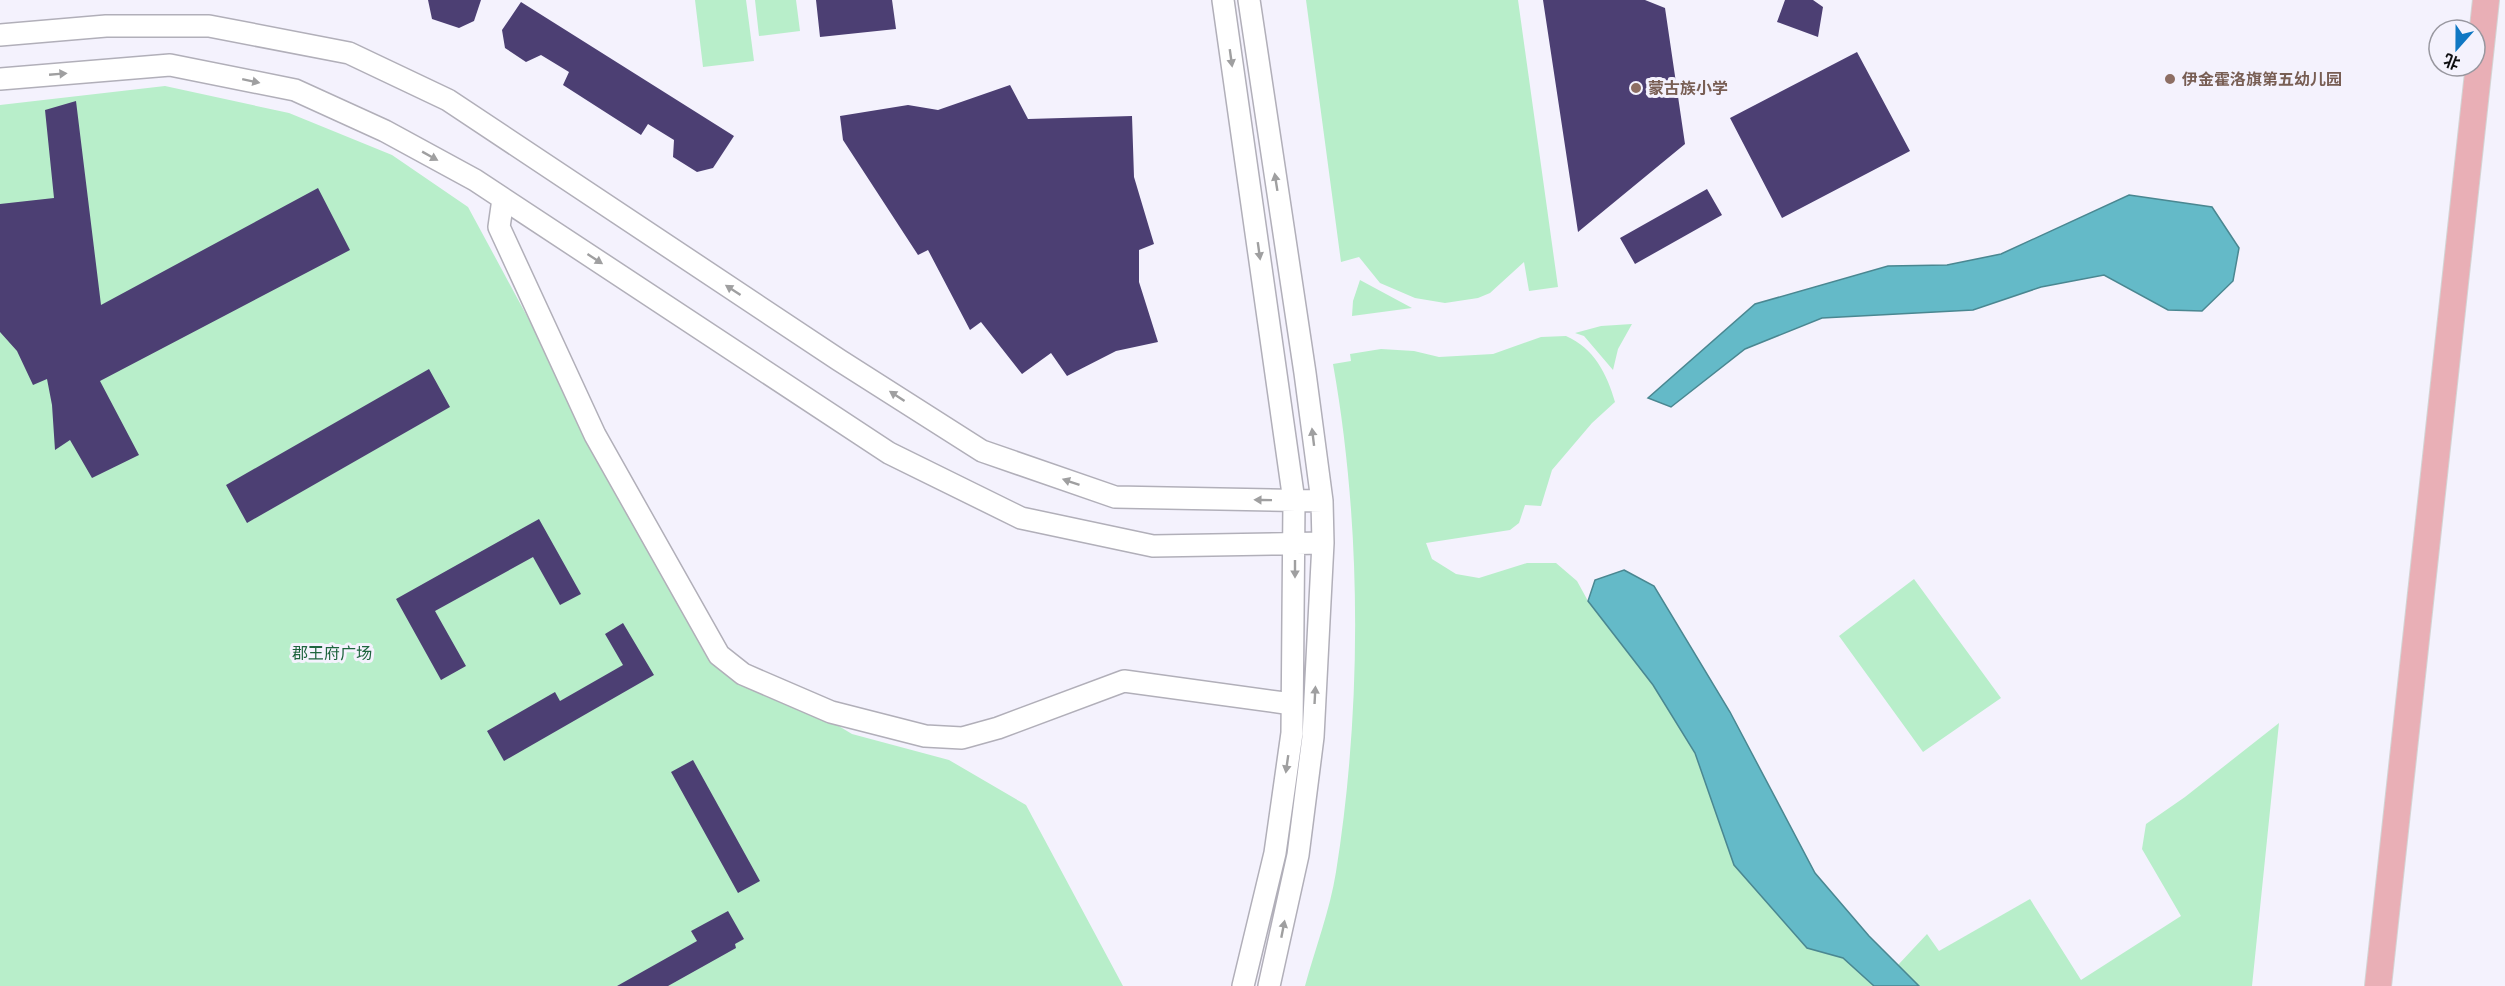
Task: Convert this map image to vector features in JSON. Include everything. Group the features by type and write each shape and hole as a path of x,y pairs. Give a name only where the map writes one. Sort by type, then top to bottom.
{"main road":[{"path":"2378,986 2486,0"}],"street":[{"path":"1222,0 1294,501 1295,542 1292,733 1275,853 1243,986"},
{"path":"1249,0 1322,501 1323,543 1313,737 1298,855 1269,986"},
{"path":"0,35 106,26 209,26 349,53 448,100 800,334 982,451 1115,497 1322,501"},
{"path":"0,79 170,65 295,90 385,131 503,199 889,453 1021,518 1153,546 1323,543"},
{"path":"503,199 499,227 595,435 719,655 743,674 831,712 925,736 962,738 998,728 1124,681 1292,704"}],"green space":[{"path":"695,0 746,0 754,61 703,67"},
{"path":"755,0 796,0 800,31 759,36"},
{"path":"1306,0 1518,0 1558,287 1529,291 1524,262 1490,293 1478,298 1445,303 1415,298 1380,283 1359,257 1341,262"},
{"name":"郡王府广场","path":"165,86 289,113 392,155 468,207 686,610 752,674 852,734 949,760 1026,805 1123,986 0,986 0,105"},
{"path":"1360,280 1412,308 1352,316 1353,301"},
{"path":"1632,324 1618,349 1613,370 1584,336 1575,333 1601,326"},
{"path":"1566,336 1584,347 1598,363 1615,402 1592,423 1552,470 1541,506 1525,505 1519,523 1510,530 1426,543 1432,559 1456,574 1479,578 1527,563 1556,563 1577,581 1588,601 1653,685 1695,753 1734,865 1807,948 1843,958 1874,986 1305,986 1336,872 1351,747 1354,682 1354,553 1343,426 1333,364 1351,361 1350,354 1381,349 1414,351 1439,357 1493,354 1541,337"},
{"path":"1914,579 2001,698 1923,752 1839,636"},
{"path":"2279,723 2252,986 1919,986 1898,965 1927,934 1939,951 2030,899 2081,980 2181,916 2142,849 2146,824 2185,797"}],"water":[{"path":"2129,195 2212,207 2239,248 2233,281 2202,311 2168,310 2104,275 2041,287 1973,310 1822,318 1745,349 1671,407 1648,398 1755,304 1888,266 1947,265 2001,254"},
{"path":"1624,570 1654,586 1730,712 1815,873 1869,936 1919,986 1874,986 1843,958 1807,948 1734,865 1695,753 1653,685 1588,601 1595,580"}],"building":[{"path":"428,0 481,0 474,21 459,28 432,19"},
{"path":"816,0 892,0 896,29 820,37"},
{"path":"1543,0 1645,0 1665,8 1685,144 1578,232"},
{"path":"1785,0 1813,0 1823,7 1818,37 1777,22"},
{"path":"521,2 734,136 713,168 697,172 673,157 674,140 648,124 641,135 563,85 569,72 541,55 526,62 505,48 502,30"},
{"path":"1857,52 1910,151 1782,218 1730,118"},
{"path":"1010,85 1028,119 1132,116 1134,177 1154,244 1139,250 1139,282 1158,342 1116,351 1067,376 1051,353 1022,374 981,322 970,330 928,250 918,255 843,140 840,116 908,105 938,110"},
{"path":"76,101 101,305 318,188 350,250 100,381 139,455 92,478 70,440 55,450 52,405 47,379 33,385 17,351 0,332 0,204 54,198 45,110"},
{"path":"1707,189 1722,215 1635,264 1620,238"},
{"path":"429,369 450,407 247,523 226,485"},
{"path":"539,519 581,594 560,605 533,557 435,611 466,666 441,680 396,599"},
{"path":"623,623 654,675 504,761 487,731 555,692 560,701 623,665 605,634"},
{"path":"693,760 760,881 738,893 671,772"},
{"path":"728,911 744,939 735,944 736,948 668,986 617,986 697,941 691,931"}],"place":[{"name":"伊金霍洛旗第五幼儿园","path":"2170,79"},
{"name":"蒙古族小学","path":"1636,88"}]}
